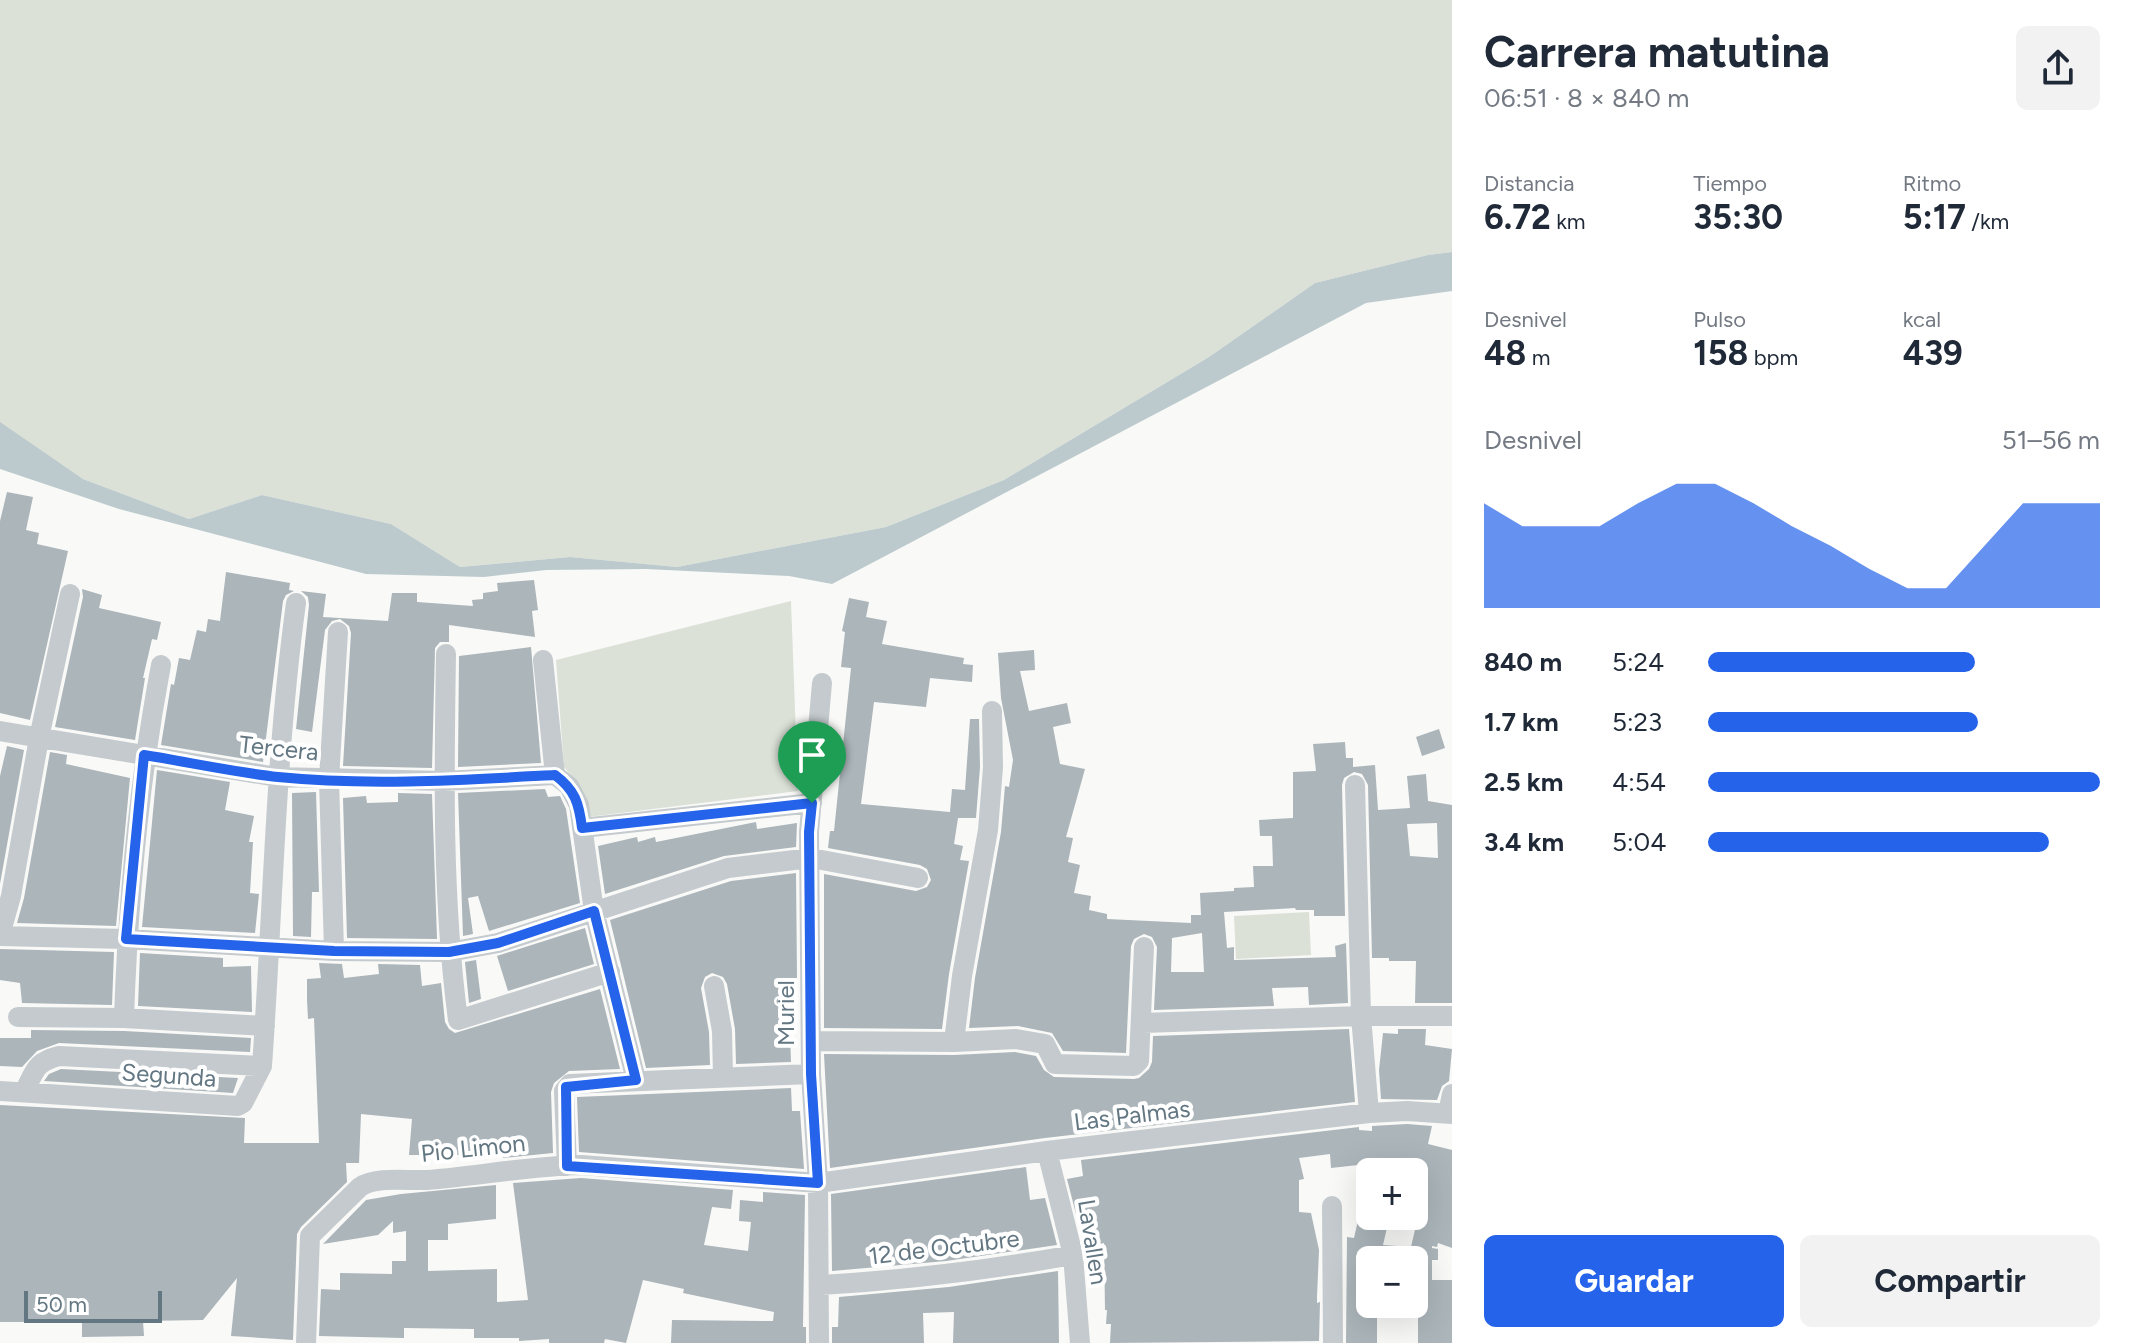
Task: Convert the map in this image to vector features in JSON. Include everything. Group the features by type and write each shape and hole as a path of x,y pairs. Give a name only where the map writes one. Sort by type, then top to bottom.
{"street":[{"path":"70,594 39,738 11,896 0,936 126,939 334,951 449,952 498,943 728,868 811,858 918,878"},
{"name":"Segunda","path":"0,1091 238,1106 244,1101 262,1066 277,777 284,689 296,603"},
{"path":"334,951 329,779 338,632"},
{"path":"446,654 444,781 449,952 458,1020 610,972"},
{"path":"543,660 555,775 575,794 579,805 594,911 636,1080"},
{"path":"124,1018 126,939 144,755 161,665"},
{"name":"Muriel","path":"819,1343 821,1285 811,1074 809,832 822,683"},
{"path":"954,1042 962,976 988,830 993,767 992,711"},
{"name":"Tercera","path":"0,731 277,777 444,781 555,775"},
{"path":"1355,785 1361,1016 1369,1113"},
{"path":"582,828 812,803"},
{"path":"811,1041 1016,1039 1039,1041 1048,1046 1051,1061 1055,1064 1131,1067 1139,1061 1144,947"},
{"path":"714,986 722,1031 723,1077"},
{"path":"1142,1023 1452,1016"},
{"path":"18,1017 124,1018 265,1026"},
{"path":"24,1092 39,1065 44,1060 59,1056 262,1066"},
{"path":"567,1166 566,1087 636,1080 811,1074"},
{"name":"Las Palmas","path":"818,1183 1047,1151 1369,1113 1451,1107"},
{"name":"Lavallen","path":"1047,1151 1073,1255 1080,1343"},
{"name":"Pio Limon","path":"306,1343 310,1236 364,1183 567,1166 818,1183"},
{"path":"1332,1206 1333,1343"},
{"name":"12 de Octubre","path":"821,1285 933,1277 1073,1255"}],"shaded area":[{"path":"0,0 1452,0 1452,252 1315,283 1209,357 1004,480 886,527 677,567 570,557 460,567 391,524 262,495 189,519 83,479 0,423"},
{"path":"1452,252 1452,291 1366,303 832,584 789,576 646,569 546,570 484,577 366,574 119,509 0,469 0,422 83,479 189,519 262,495 391,524 460,567 570,557 677,567 886,527 1004,480 1209,357 1315,283"},
{"path":"791,601 798,791 588,817 581,788 564,767 556,660"},
{"path":"1309,912 1311,955 1236,959 1234,916"}],"building":[{"path":"7,492 33,497 26,530 39,533 37,544 68,551 30,720 0,713 0,521"},
{"path":"226,572 290,583 289,590 294,591 286,595 283,601 263,762 161,745 171,684 174,685 179,658 190,660 197,630 206,632 208,619 220,621"},
{"path":"534,580 538,610 532,611 535,637 449,625 449,642 440,642 435,648 432,768 343,766 351,633 349,626 340,619 332,621 325,630 312,732 296,729 309,605 308,597 301,591 326,594 323,617 388,621 392,593 417,593 417,602 473,606 472,600 483,599 483,593 498,591 497,583"},
{"path":"82,589 102,595 99,608 161,622 157,640 152,639 143,678 135,740 55,727 83,597"},
{"path":"849,598 869,602 866,617 887,621 882,644 964,658 963,664 973,665 972,682 930,678 926,707 874,702 861,804 950,812 952,789 965,790 970,719 979,719 980,767 976,818 958,818 954,844 963,846 960,860 969,861 942,1029 824,1028 824,874 916,891 927,887 931,880 927,869 920,865 828,848 830,831 834,831 851,668 841,667 845,632 842,631"},
{"path":"531,647 541,763 458,767 459,656"},
{"path":"1034,650 1035,670 1020,671 1029,711 1067,703 1071,723 1053,727 1060,764 1085,769 1066,837 1073,838 1068,862 1080,865 1074,893 1091,896 1089,910 1107,914 1107,919 1191,923 1191,915 1201,915 1200,893 1254,887 1253,866 1273,866 1272,836 1260,836 1259,820 1293,818 1293,772 1316,771 1313,744 1345,742 1346,758 1353,758 1353,767 1375,765 1378,810 1410,808 1407,776 1426,774 1428,801 1452,805 1452,1003 1415,1003 1416,961 1372,958 1368,785 1362,774 1354,772 1344,778 1342,785 1345,916 1314,916 1314,910 1295,908 1224,912 1227,948 1234,947 1234,960 1336,957 1335,946 1346,943 1348,1003 1309,1005 1308,987 1272,988 1274,1006 1154,1010 1157,947 1152,937 1144,934 1134,939 1131,946 1126,1053 1063,1051 1052,1033 1018,1026 969,1028 1001,832 1005,786 1009,787 1013,760 1001,698 998,653","holes":["1437,823 1438,858 1410,856 1407,824","1202,933 1204,972 1171,972 1172,938"]},
{"path":"1439,729 1445,748 1422,756 1416,737"},
{"path":"7,746 24,750 0,884 0,776"},
{"path":"50,752 67,755 66,764 130,778 116,926 17,923"},
{"path":"157,770 230,782 225,810 254,816 249,842 253,842 250,893 259,894 255,933 142,927"},
{"path":"545,789 548,797 560,796 566,809 580,903 489,931 478,896 468,898 473,934 463,936 458,793"},
{"path":"316,792 319,892 312,892 311,937 293,936 292,793"},
{"path":"398,793 432,794 437,939 347,938 343,798 366,796 367,803 398,802"},
{"path":"756,822 757,829 797,823 796,847 724,856 605,894 598,846 637,837 638,842 655,837 656,842"},
{"path":"796,873 797,978 788,978 791,1062 736,1064 735,1029 727,984 723,977 712,973 705,977 701,988 709,1032 710,1065 646,1068 610,920 731,881"},
{"path":"585,928 594,964 508,991 497,956"},
{"path":"0,949 114,952 112,1005 22,1003 20,983 0,980"},
{"path":"140,953 223,958 223,967 251,966 252,1012 138,1006"},
{"path":"476,960 481,999 469,1003 465,962"},
{"path":"319,963 342,964 344,978 379,974 378,964 420,965 422,986 441,983 445,1022 455,1033 600,989 620,1069 569,1071 554,1083 551,1092 553,1153 503,1158 503,1155 409,1155 412,1119 361,1114 359,1163 346,1163 347,1182 297,1234 293,1340 231,1336 237,1278 203,1320 143,1321 144,1336 82,1337 82,1322 0,1322 0,1105 245,1118 244,1143 319,1143 314,1018 308,1019 307,979 321,978"},
{"path":"1349,1029 1355,1102 1045,1138 830,1168 824,1054 1015,1052 1036,1056 1044,1070 1054,1077 1134,1079 1149,1069 1153,1036"},
{"path":"1398,1029 1426,1029 1425,1045 1452,1049 1449,1081 1442,1086 1437,1100 1381,1099 1379,1070 1383,1033 1398,1034"},
{"path":"31,1030 251,1038 250,1052 59,1043 37,1051 22,1067 0,1066 0,1038 31,1038"},
{"path":"61,1069 238,1078 233,1093 44,1081 49,1074"},
{"path":"791,1088 792,1111 800,1111 804,1169 579,1152 577,1097"},
{"path":"1372,1126 1432,1126 1428,1144 1452,1150 1452,1248 1438,1243 1437,1247 1432,1246 1438,1249 1438,1260 1432,1260 1432,1280 1452,1280 1452,1343 1418,1343 1418,1318 1428,1318 1428,1246 1411,1246 1415,1230 1428,1230 1428,1158 1356,1158 1356,1165 1331,1168 1330,1154 1299,1158 1304,1179 1299,1180 1299,1212 1311,1213 1319,1250 1319,1341 1110,1343 1111,1324 1106,1324 1105,1310 1104,1243 1089,1246 1083,1213 1076,1214 1067,1179 1083,1176 1081,1160 1359,1127 1359,1130 1372,1131"},
{"path":"1026,1167 1030,1200 1045,1198 1057,1245 946,1261 832,1271 831,1194"},
{"path":"581,1178 733,1190 731,1209 712,1207 704,1245 748,1251 751,1222 739,1221 740,1200 763,1202 763,1192 805,1195 803,1327 806,1327 806,1343 671,1343 672,1320 773,1321 774,1312 683,1293 684,1289 643,1280 626,1343 605,1339 604,1343 549,1343 549,1339 474,1338 474,1329 404,1328 404,1338 319,1336 321,1289 340,1290 340,1273 392,1274 392,1261 406,1261 406,1231 393,1233 393,1221 378,1235 323,1244 366,1200 496,1185 496,1219 448,1224 448,1240 428,1240 428,1271 497,1269 497,1302 528,1300 513,1183"},
{"path":"1356,1229 1386,1230 1383,1245 1397,1246 1356,1246 1356,1318 1377,1318 1377,1343 1346,1343 1347,1237 1354,1238"},
{"path":"1058,1271 1059,1343 953,1343 954,1312 923,1313 924,1343 832,1343 832,1327 838,1327 839,1297 949,1287"}],"route":[{"path":"144,755 277,777 315,779 444,781 555,775 575,794 582,828 812,803 809,832 811,1074 818,1183 567,1166 566,1087 570,1084 636,1080 594,911 498,943 449,952 334,951 126,939 144,755"}]}
